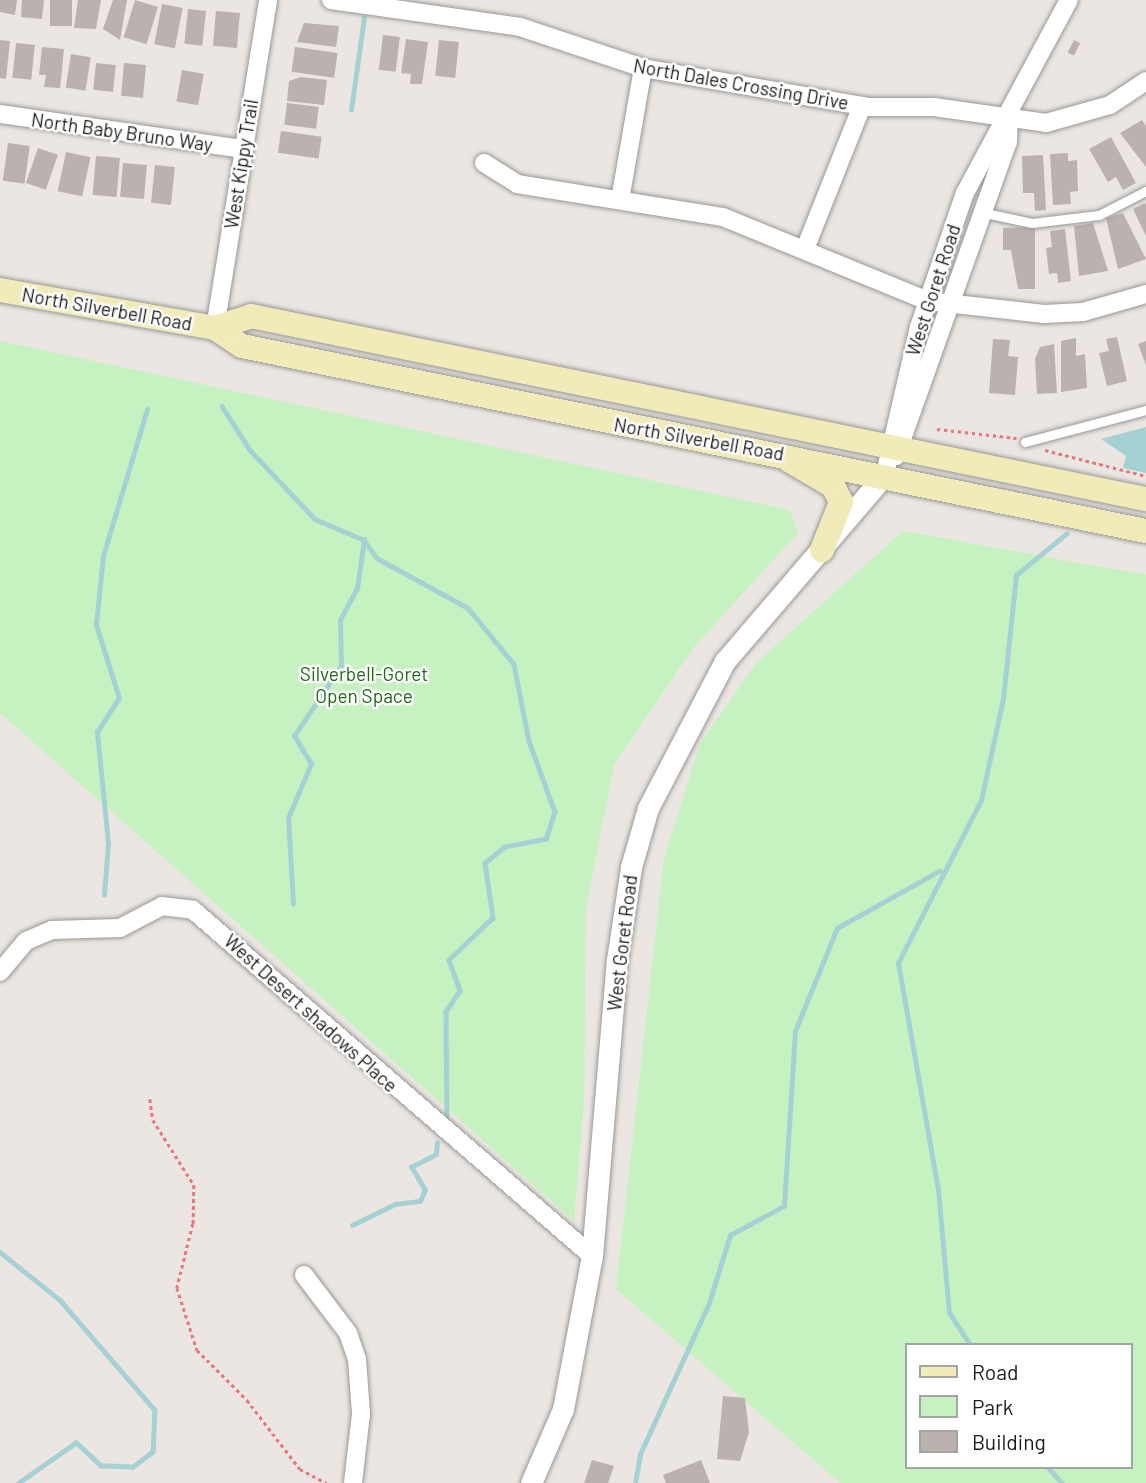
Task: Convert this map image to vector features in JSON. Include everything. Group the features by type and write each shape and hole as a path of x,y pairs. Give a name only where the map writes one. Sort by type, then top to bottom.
{"main road":[{"name":"North Silverbell Road","path":"0,290 215,328 242,346 385,372 669,438 774,452 1146,531"},
{"name":"North Silverbell Road","path":"215,328 251,316 896,445 1146,499"},
{"path":"774,452 833,486 841,502 822,550"}],"street":[{"name":"West Kippy Trail","path":"215,328 268,0"},
{"name":"North Dales Crossing Drive","path":"331,0 520,27 643,68 862,106 1071,121 1146,81"},
{"name":"West Goret Road","path":"896,445 928,301 965,194 1069,0"},
{"path":"620,200 643,68"},
{"path":"804,249 862,106"},
{"name":"North Baby Bruno Way","path":"0,114 244,149"},
{"name":"West Goret Road","path":"531,1483 563,1409 592,1256 617,960 631,867 648,808 725,662 885,474 948,304 979,211 1008,142 1009,116"},
{"path":"484,163 517,184 723,217 928,301 1044,314 1083,312 1146,295"},
{"name":"West Desert shadows Place","path":"0,972 26,941 52,930 120,928 162,906 193,910 592,1256"},
{"path":"304,1275 348,1333 357,1359 361,1414 353,1483"}],"lane":[{"path":"979,211 1032,223 1099,215 1146,191"},
{"path":"1025,442 1146,410"}],"path":[{"path":"150,1099 153,1120 194,1185 193,1224 177,1288 197,1350 247,1400 300,1469 326,1483"}],"green space":[{"name":"Silverbell-Goret Open Space","path":"0,341 790,510 798,533 694,647 614,765 586,908 584,1102 574,1221 0,713"},
{"path":"903,531 1146,575 1146,1483 840,1483 616,1289 664,858 700,744 755,664"}],"water":[{"path":"1146,427 1146,473 1123,468 1126,456 1101,439"}],"building":[{"path":"0,0 17,0 15,15 0,12"},
{"path":"22,0 44,0 42,19 21,17"},
{"path":"50,0 72,0 72,26 50,26"},
{"path":"78,0 101,0 96,29 74,28"},
{"path":"113,0 127,0 120,40 103,29"},
{"path":"135,0 158,7 147,44 124,37"},
{"path":"162,4 183,8 175,48 154,44"},
{"path":"188,9 206,11 202,46 184,44"},
{"path":"216,11 240,13 237,48 213,46"},
{"path":"304,23 339,26 336,47 297,42"},
{"path":"383,35 400,37 396,72 379,70"},
{"path":"406,39 428,42 422,84 410,84 411,74 401,73"},
{"path":"0,40 10,41 6,79 0,78"},
{"path":"439,40 459,42 455,78 435,76"},
{"path":"1074,40 1080,43 1074,56 1068,52"},
{"path":"16,43 35,45 31,80 12,78"},
{"path":"42,47 64,49 60,88 44,87 46,75 39,75"},
{"path":"295,47 338,53 334,78 292,72"},
{"path":"71,54 91,57 85,91 66,88"},
{"path":"96,63 116,65 113,92 93,90"},
{"path":"124,63 146,65 143,98 121,96"},
{"path":"182,70 204,74 198,105 176,102"},
{"path":"301,77 327,80 324,105 287,101 289,81"},
{"path":"287,103 319,107 316,129 284,125"},
{"path":"1142,120 1146,126 1146,167 1120,133"},
{"path":"281,131 322,137 319,158 278,153"},
{"path":"1111,137 1136,183 1123,190 1116,177 1108,182 1089,149"},
{"path":"8,143 30,146 24,184 3,181"},
{"path":"38,148 58,155 46,190 26,183"},
{"path":"66,152 90,157 82,196 58,191"},
{"path":"1068,153 1068,161 1077,160 1078,191 1070,192 1071,204 1053,205 1050,154"},
{"path":"1043,155 1046,210 1035,211 1034,193 1023,193 1022,156"},
{"path":"96,156 120,158 117,197 93,195"},
{"path":"123,163 147,165 144,199 120,197"},
{"path":"155,165 175,167 171,205 151,203"},
{"path":"1145,203 1146,205 1146,236 1133,209"},
{"path":"1123,213 1146,259 1118,269 1106,218"},
{"path":"1093,223 1108,271 1079,276 1074,226"},
{"path":"1035,227 1035,289 1018,289 1011,250 1003,250 1003,228"},
{"path":"1065,229 1071,281 1058,283 1057,273 1049,274 1046,248 1052,247 1050,231"},
{"path":"1117,337 1127,381 1107,386 1099,353 1109,351 1106,339"},
{"path":"1076,338 1076,356 1085,354 1087,388 1061,392 1061,341"},
{"path":"993,339 1010,340 1008,356 1018,357 1015,395 989,393"},
{"path":"1146,341 1146,365 1138,344"},
{"path":"1054,344 1057,393 1037,394 1035,359 1040,347"},
{"path":"723,1396 745,1398 749,1432 740,1461 717,1459"},
{"path":"592,1460 614,1466 608,1483 584,1483"},
{"path":"701,1460 710,1483 666,1483 663,1475"}],"waterway":[{"path":"351,110 364,18"},
{"path":"222,406 250,450 315,519 364,540 377,558 468,608 514,664 529,741 555,812 546,839 505,847 485,863 493,918 449,960 460,991 446,1012 447,1122"},
{"path":"104,895 108,843 97,732 119,698 96,625 103,556 147,409"},
{"path":"969,1343 949,1313 938,1190 898,963 981,800 1003,699 1016,575 1066,534"},
{"path":"293,904 288,818 311,764 294,736 341,666 340,620 357,588 364,540"},
{"path":"635,1483 640,1454 709,1303 730,1235 784,1206 795,1031 837,928 939,871"},
{"path":"352,1225 395,1204 420,1201 425,1190 411,1167 436,1154 437,1143"},
{"path":"0,1252 60,1300 155,1410 153,1452 133,1467 101,1466 76,1443 19,1483"},
{"path":"1050,1469 1062,1483"}]}
